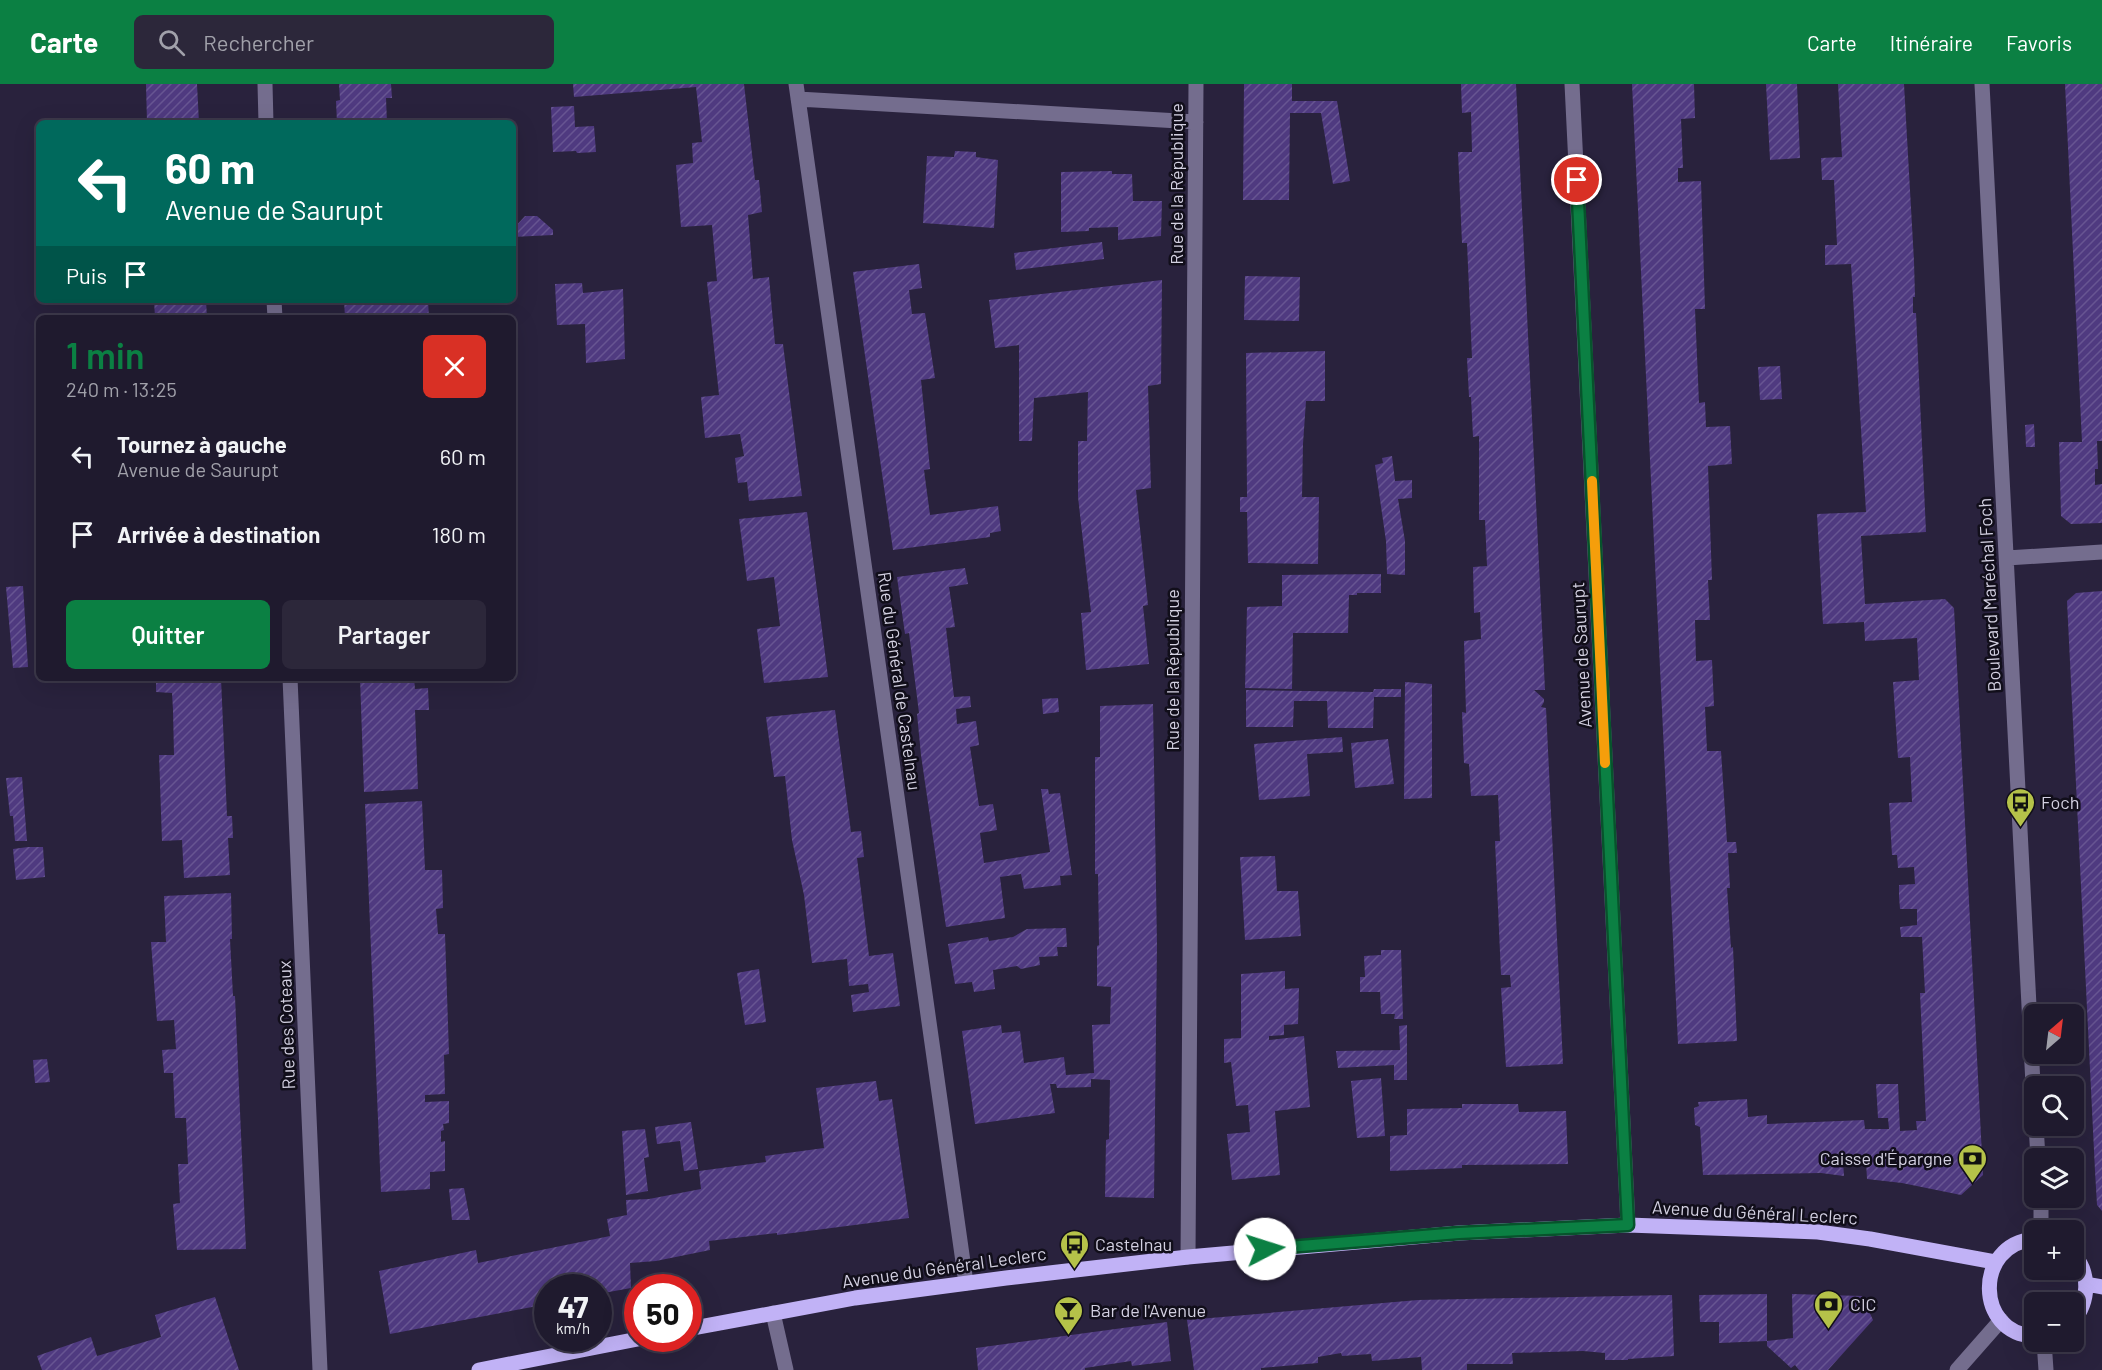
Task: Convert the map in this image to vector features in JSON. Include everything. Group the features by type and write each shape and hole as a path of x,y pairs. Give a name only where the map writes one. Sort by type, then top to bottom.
{"main road":[{"name":"Avenue du Général Leclerc","path":"702,1326 855,1298 966,1283 1188,1257 1459,1233 1628,1225 1818,1233 1953,1252 1995,1262"},
{"path":"2024,1242 2004,1251 1995,1262 1989,1276 1988,1292 1992,1307 2001,1320 2013,1330 2024,1333"},
{"path":"2084,1271 2086,1284 2084,1296"},
{"path":"2086,1284 2102,1287"},
{"path":"479,1370 624,1342"}],"street":[{"path":"265,84 266,120"},
{"name":"Rue de la République","path":"1188,1257 1196,84"},
{"name":"Avenue de Saurupt","path":"1572,84 1628,1225"},
{"name":"Boulevard Maréchal Foch","path":"1982,84 2033,1076"},
{"path":"797,91 1196,122"},
{"name":"Rue du Général de Castelnau","path":"797,91 966,1283"},
{"path":"2007,558 2102,552"},
{"name":"Rue des Coteaux","path":"290,681 320,1370"},
{"path":"774,1313 786,1370"},
{"path":"1957,1370 2001,1320"},
{"path":"2045,1352 2046,1370"}],"building":[{"path":"146,84 197,84 199,120 147,120"},
{"path":"339,84 391,84 392,98 386,98 387,120 337,120 336,101 340,100"},
{"path":"573,84 744,84 755,180 759,180 762,212 748,215 753,279 769,277 775,344 783,344 802,496 749,501 747,482 738,483 735,458 744,456 740,434 705,438 701,397 719,395 707,282 717,281 712,225 681,227 676,165 693,163 692,143 702,142 696,87 574,97"},
{"path":"1244,84 1292,84 1292,101 1337,101 1350,181 1333,184 1321,113 1290,113 1289,200 1243,200"},
{"path":"1461,84 1516,84 1545,690 1534,690 1544,699 1541,707 1546,708 1563,1064 1506,1067 1501,988 1511,987 1510,975 1501,975 1495,841 1500,841 1498,795 1471,796 1469,764 1464,763 1462,712 1466,713 1464,641 1481,639 1480,612 1474,613 1473,567 1487,566 1485,520 1479,520 1479,436 1473,437 1471,397 1469,397 1467,358 1472,358 1467,243 1462,243 1458,152 1472,152 1471,112 1462,113"},
{"path":"1632,84 1694,84 1695,118 1681,119 1683,168 1678,168 1678,182 1701,181 1705,309 1695,309 1699,403 1705,402 1706,427 1730,426 1732,464 1708,466 1712,580 1708,580 1710,620 1695,620 1696,661 1712,660 1714,706 1705,707 1707,751 1721,751 1727,842 1736,842 1737,853 1728,853 1730,888 1727,888 1731,948 1733,947 1737,1041 1678,1044"},
{"path":"1766,84 1797,84 1800,158 1770,160"},
{"path":"1838,84 1904,84 1914,261 1913,313 1916,313 1926,532 1861,536 1865,604 1945,599 1954,608 1983,1175 1961,1195 1902,1183 1867,1179 1866,1162 1843,1162 1844,1176 1821,1173 1703,1175 1700,1127 1695,1125 1694,1108 1699,1106 1698,1102 1747,1099 1748,1117 1767,1115 1767,1124 1864,1120 1865,1129 1889,1129 1888,1118 1878,1118 1876,1084 1898,1084 1900,1131 1917,1130 1916,1121 1926,1121 1920,993 1925,993 1922,937 1901,937 1900,927 1917,925 1917,909 1900,909 1899,896 1899,885 1915,884 1914,867 1898,868 1897,855 1892,855 1889,803 1912,802 1910,757 1898,758 1893,682 1919,680 1917,638 1865,641 1864,622 1823,624 1817,514 1866,512 1851,264 1825,265 1825,245 1837,245 1834,180 1822,180 1821,158 1842,157"},
{"path":"2065,84 2102,84 2102,441 2097,441 2098,469 2095,469 2095,485 2102,484 2102,523 2071,524 2061,516 2059,442 2082,442"},
{"path":"574,106 575,127 594,126 596,152 553,152 551,107"},
{"path":"955,151 976,152 976,157 998,160 994,228 923,223 927,156 954,157"},
{"path":"1112,171 1112,174 1132,174 1133,201 1162,201 1161,236 1118,240 1118,227 1061,232 1061,172"},
{"path":"525,216 537,216 553,230 553,235 516,237 516,226"},
{"path":"1102,242 1104,259 1016,270 1014,253"},
{"path":"919,264 922,288 909,290 912,314 925,313 935,378 921,380 930,469 924,470 930,515 998,506 1001,531 990,533 990,537 893,550 853,272"},
{"path":"1245,276 1300,277 1299,321 1244,320"},
{"path":"1162,280 1161,384 1148,386 1151,488 1136,490 1148,605 1143,606 1149,664 1086,670 1081,613 1091,612 1078,497 1078,441 1087,441 1088,392 1034,398 1032,441 1019,441 1019,345 995,348 989,300"},
{"path":"582,283 583,293 623,289 625,359 586,363 585,324 557,325 555,284"},
{"path":"154,303 206,303 207,315 155,315"},
{"path":"344,303 428,303 429,315 345,315"},
{"path":"1325,351 1325,401 1306,401 1303,444 1302,497 1319,497 1318,564 1248,563 1247,512 1240,512 1240,497 1247,497 1246,353"},
{"path":"1780,366 1782,399 1760,400 1758,367"},
{"path":"2034,424 2035,447 2026,447 2025,425"},
{"path":"1392,456 1395,481 1412,480 1412,498 1398,499 1405,541 1405,575 1387,574 1386,541 1375,465 1383,463 1382,458"},
{"path":"807,512 828,677 764,683 757,629 780,626 774,577 747,581 739,519"},
{"path":"965,568 968,584 949,587 955,627 946,628 954,697 970,696 971,707 956,709 957,724 976,721 979,745 970,747 979,806 993,804 997,830 980,833 984,863 1050,852 1041,789 1048,789 1049,794 1060,793 1072,875 1060,876 1061,885 1024,889 1021,874 1000,877 1005,918 946,927 921,755 917,714 919,713 909,633 905,634 897,577"},
{"path":"1381,574 1381,593 1349,595 1348,633 1293,633 1292,689 1245,688 1247,607 1282,606 1282,575"},
{"path":"23,586 28,667 13,668 6,587"},
{"path":"2102,591 2102,1211 2097,1205 2095,1171 2067,601 2076,593"},
{"path":"156,681 221,681 227,816 232,816 233,838 228,838 230,875 184,878 182,840 162,841 159,755 174,755 173,710 172,693 156,692"},
{"path":"360,681 414,681 415,689 428,688 429,710 415,710 418,789 364,792"},
{"path":"1405,682 1432,684 1432,798 1404,799"},
{"path":"1374,689 1401,689 1401,697 1374,697 1373,728 1328,728 1327,701 1294,701 1293,727 1246,727 1246,690 1373,692"},
{"path":"1058,698 1059,712 1043,714 1042,699"},
{"path":"1153,704 1157,945 1154,1198 1105,1197 1110,1080 1091,1079 1091,1087 1057,1088 1056,1084 1050,1084 1055,1113 975,1124 962,1031 1001,1025 1002,1033 1020,1031 1024,1063 1064,1057 1066,1075 1094,1073 1092,1025 1110,1024 1111,987 1097,986 1097,946 1099,945 1098,874 1095,874 1095,757 1100,757 1100,706"},
{"path":"835,710 851,832 861,831 864,857 857,858 869,956 893,953 900,1006 853,1012 851,995 869,992 868,984 849,986 847,959 812,963 804,895 792,840 785,776 774,777 766,717"},
{"path":"1342,737 1343,752 1307,754 1310,796 1259,800 1254,744"},
{"path":"1388,739 1394,784 1355,788 1351,743"},
{"path":"22,777 27,841 15,841 6,778"},
{"path":"422,801 425,870 442,870 443,908 436,909 438,934 445,934 449,1054 444,1055 445,1094 425,1095 425,1102 449,1101 449,1123 443,1124 444,1130 441,1131 441,1142 445,1141 445,1171 430,1172 430,1189 381,1192 365,804"},
{"path":"43,847 45,877 16,880 13,849"},
{"path":"1275,856 1277,891 1298,891 1301,936 1245,940 1240,857"},
{"path":"231,893 232,939 230,939 233,996 235,996 246,1249 177,1250 173,1204 180,1203 178,1164 188,1164 186,1118 175,1118 173,1073 164,1073 162,1050 176,1049 174,1020 157,1021 151,942 166,942 164,896"},
{"path":"1066,928 1067,947 1057,947 1058,956 1039,957 1040,965 1021,969 1017,966 993,970 995,989 974,992 972,982 955,984 948,944 988,937 989,941 1013,937 1027,929"},
{"path":"1381,950 1401,950 1403,1019 1394,1019 1395,1014 1381,1014 1380,992 1360,992 1360,977 1365,977 1364,956 1381,955"},
{"path":"759,969 766,1022 745,1025 737,973"},
{"path":"1285,971 1285,989 1299,988 1298,1024 1284,1025 1284,1035 1269,1036 1269,1040 1304,1036 1310,1107 1275,1111 1280,1175 1232,1180 1227,1134 1250,1132 1248,1105 1236,1106 1231,1062 1224,1063 1224,1039 1241,1038 1241,974"},
{"path":"1407,1025 1407,1080 1394,1080 1394,1065 1338,1068 1336,1051 1400,1050 1399,1026"},
{"path":"47,1059 50,1082 35,1083 33,1060"},
{"path":"1381,1078 1385,1136 1357,1138 1351,1081"},
{"path":"876,1081 879,1101 892,1099 909,1218 777,1235 777,1233 709,1241 710,1250 656,1261 630,1263 630,1274 624,1274 624,1289 612,1291 612,1274 534,1274 534,1307 390,1334 379,1271 476,1250 478,1263 610,1236 607,1219 627,1215 626,1200 649,1199 701,1189 699,1171 766,1162 765,1156 824,1148 816,1088"},
{"path":"1462,1104 1518,1104 1519,1112 1566,1111 1568,1164 1462,1165 1462,1168 1390,1171 1390,1136 1407,1135 1407,1109 1462,1108"},
{"path":"691,1122 698,1169 684,1171 680,1141 657,1144 655,1127"},
{"path":"645,1129 649,1157 644,1158 648,1191 626,1195 622,1131"},
{"path":"464,1188 470,1220 452,1220 449,1189"},
{"path":"1767,1294 1767,1341 1719,1343 1719,1322 1700,1322 1699,1295"},
{"name":"CIC","path":"1792,1294 1862,1296 1873,1320 1828,1370 1799,1370 1795,1365 1791,1368 1767,1346 1767,1341 1793,1338"},
{"path":"1672,1295 1674,1356 1605,1360 1605,1353 1583,1351 1512,1353 1513,1364 1467,1364 1467,1370 1422,1370 1421,1357 1372,1361 1371,1354 1342,1356 1341,1353 1318,1357 1318,1363 1261,1368 1261,1370 1194,1370 1187,1320 1418,1300"},
{"path":"215,1297 239,1370 42,1370 37,1356 91,1337 97,1356 161,1337 155,1315"},
{"path":"1167,1322 1171,1361 1132,1366 1131,1361 1085,1368 1085,1370 978,1370 976,1348"}],"slow traffic":[{"path":"1592,481 1605,763"}],"place":[{"name":"Foch","path":"2020,828"},
{"name":"Caisse d'Épargne","path":"1973,1184"},
{"name":"Castelnau","path":"1074,1270"},
{"name":"CIC","path":"1829,1330"},
{"name":"Bar de l'Avenue","path":"1069,1336"}],"route":[{"path":"1265,1249 1459,1233 1628,1225 1577,180"}]}
